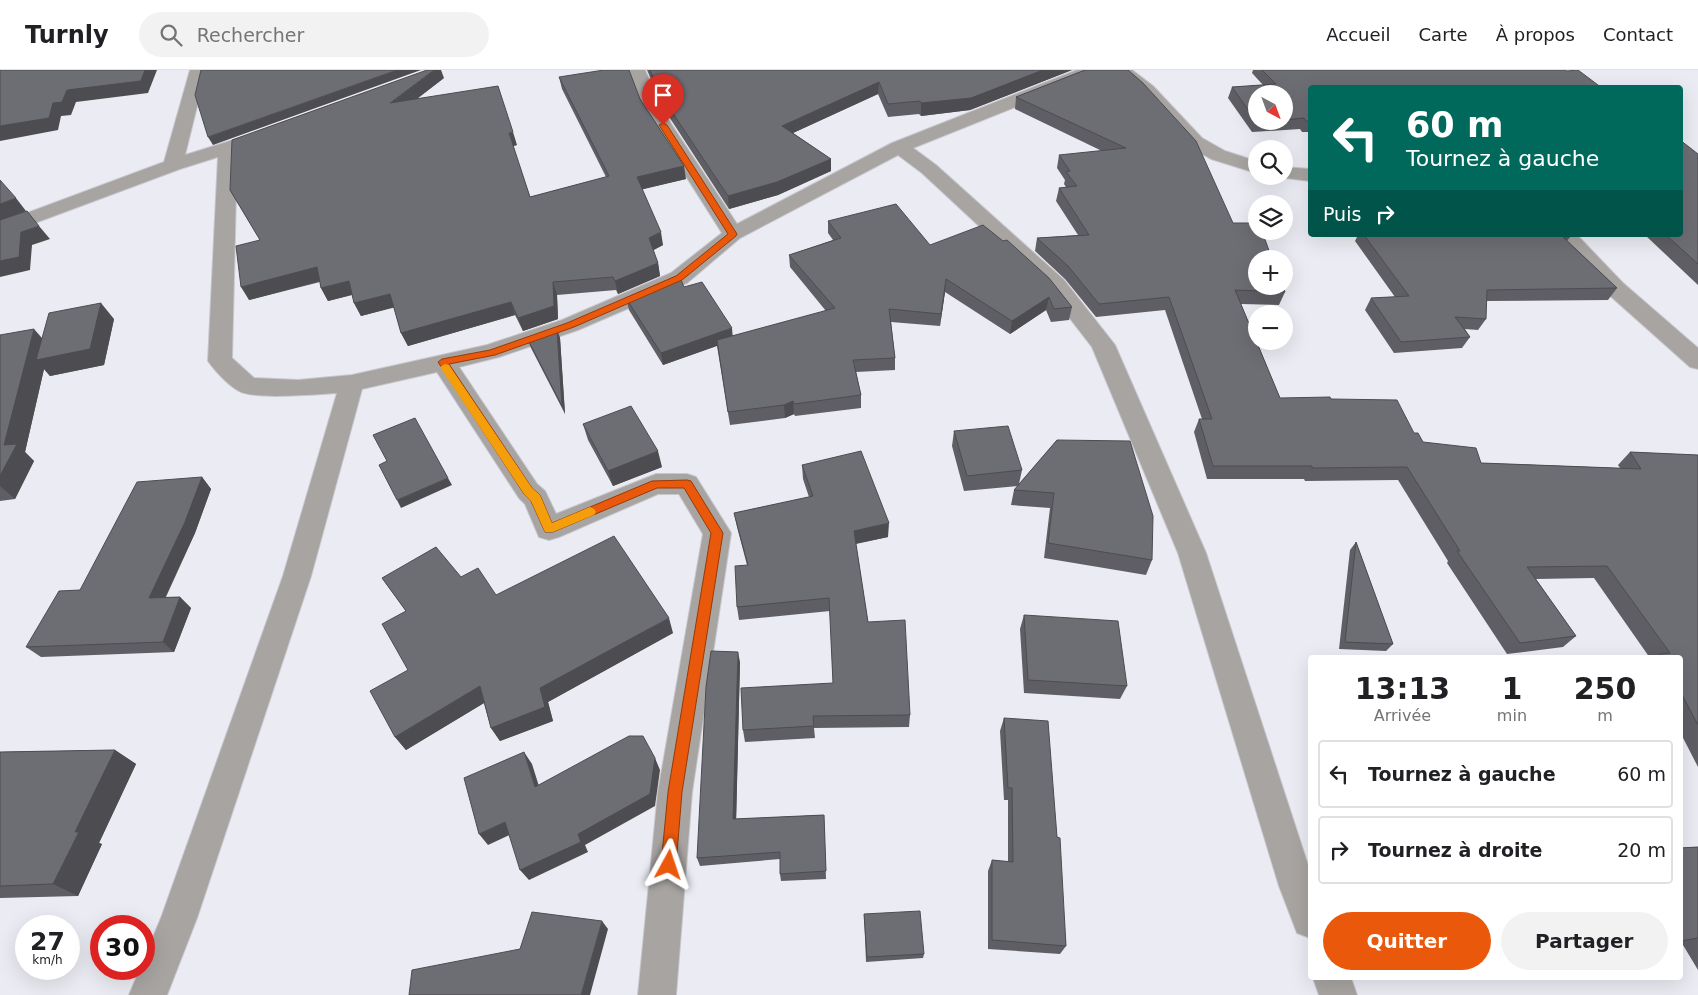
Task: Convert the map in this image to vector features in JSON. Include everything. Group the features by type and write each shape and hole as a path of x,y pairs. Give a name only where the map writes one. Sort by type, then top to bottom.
{"street":[{"path":"172,165 198,70"},
{"path":"637,70 653,110 732,234"},
{"path":"228,148 220,361 248,386 298,388 352,383 491,352 562,328 679,278 732,234 899,146 1092,70"},
{"path":"1122,70 1146,90 1195,142 1218,155 1248,164"},
{"path":"0,230 172,165 266,135"},
{"path":"899,146 929,169 1056,284 1103,345 1192,553 1297,886 1308,915"},
{"path":"1293,173 1308,175"},
{"path":"1568,237 1615,288 1698,361"},
{"path":"442,362 528,491 536,498 549,529 656,484 687,484 717,533 675,792 657,995"},
{"path":"148,995 179,918 297,576 352,383"},
{"path":"1333,980 1338,995"}],"building":[{"path":"0,70 145,70 141,81 67,90 62,102 53,103 49,118 0,126"},
{"path":"201,70 397,70 208,137 195,95"},
{"path":"427,70 434,70 390,103 498,86 513,132 509,133 530,197 609,176 559,77 604,70 629,70 640,99 684,166 637,177 661,232 649,238 658,263 615,281 613,277 553,282 554,306 518,318 511,302 401,333 390,294 354,303 349,281 321,288 317,267 241,287 236,246 260,240 230,190 232,140"},
{"path":"650,70 1043,70 971,98 921,103 920,101 888,104 879,82 782,126 831,159 777,182 728,196 662,97"},
{"path":"1085,70 1128,70 1143,83 1196,141 1233,223 1248,223 1248,240 1265,240 1269,250 1248,250 1248,291 1235,290 1248,321 1248,350 1260,350 1280,398 1330,397 1331,399 1397,400 1414,433 1418,433 1423,442 1476,448 1481,463 1641,469 1630,452 1698,455 1698,725 1683,697 1683,655 1660,655 1670,653 1607,566 1527,567 1576,636 1520,643 1457,551 1460,551 1407,467 1213,466 1199,419 1212,419 1169,297 1099,304 1068,266 1037,238 1089,235 1059,188 1077,186 1066,172 1070,171 1059,155 1126,148 1016,97"},
{"path":"1262,70 1578,70 1598,85 1308,85 1308,121 1306,121 1304,118 1293,119 1293,85 1261,85 1276,84"},
{"path":"1248,86 1248,110 1232,87"},
{"path":"1683,142 1698,154 1698,264 1668,237 1683,237"},
{"path":"0,180 16,198 0,204"},
{"path":"896,204 930,245 983,225 1003,241 1007,240 1049,278 1072,307 1054,309 1049,297 1012,321 946,279 941,314 889,309 895,358 853,360 861,395 794,404 793,401 784,405 728,412 717,340 835,308 789,255 841,238 828,221"},
{"path":"27,211 39,226 21,232 19,257 0,261 0,220"},
{"path":"1365,237 1563,237 1617,288 1487,290 1486,319 1455,317 1470,337 1401,342 1371,298 1409,296"},
{"path":"679,275 684,287 702,282 732,328 661,353 626,298"},
{"path":"101,303 90,349 36,360 49,313"},
{"path":"34,329 4,445 17,444 0,476 0,335"},
{"path":"557,330 562,406 528,340"},
{"path":"631,406 658,451 608,471 583,424"},
{"path":"415,418 448,478 397,500 379,465 387,461 373,435"},
{"path":"1008,426 1022,470 967,476 954,431"},
{"path":"1057,440 1130,441 1153,516 1152,560 1048,543 1054,493 1014,490"},
{"path":"861,451 889,523 854,531 868,622 905,620 910,715 813,716 814,726 743,730 741,688 833,683 829,598 737,607 735,566 748,565 734,513 813,496 802,465"},
{"path":"202,477 185,522 149,598 180,597 163,642 26,647 59,591 80,590 137,482"},
{"path":"614,536 669,618 540,688 545,707 491,728 480,686 395,737 370,691 408,670 382,624 406,611 382,578 436,547 461,577 478,568 496,595"},
{"path":"1356,542 1393,644 1345,642"},
{"path":"1024,615 1118,621 1127,686 1028,680"},
{"path":"711,651 738,652 733,819 824,815 826,871 780,874 780,852 697,858 706,687"},
{"path":"1004,718 1048,721 1057,837 1060,838 1066,946 992,940 992,860 1013,862 1012,788 1008,788"},
{"path":"629,736 643,736 655,758 650,794 578,834 581,842 520,870 505,822 479,834 464,778 524,752 535,787"},
{"path":"115,750 75,832 79,832 53,884 0,886 0,752"},
{"path":"1698,847 1698,938 1683,940 1683,848"},
{"path":"920,911 924,954 867,957 864,914"},
{"path":"532,912 602,921 581,995 409,995 412,970 520,949"}],"slow traffic":[{"path":"445,367 528,491 536,498 549,529 590,512"}],"route":[{"path":"663,125 732,234 679,278 570,325 491,352 442,362 528,491 536,498 549,529 656,484 687,484 717,533 675,792 669,865"}]}
